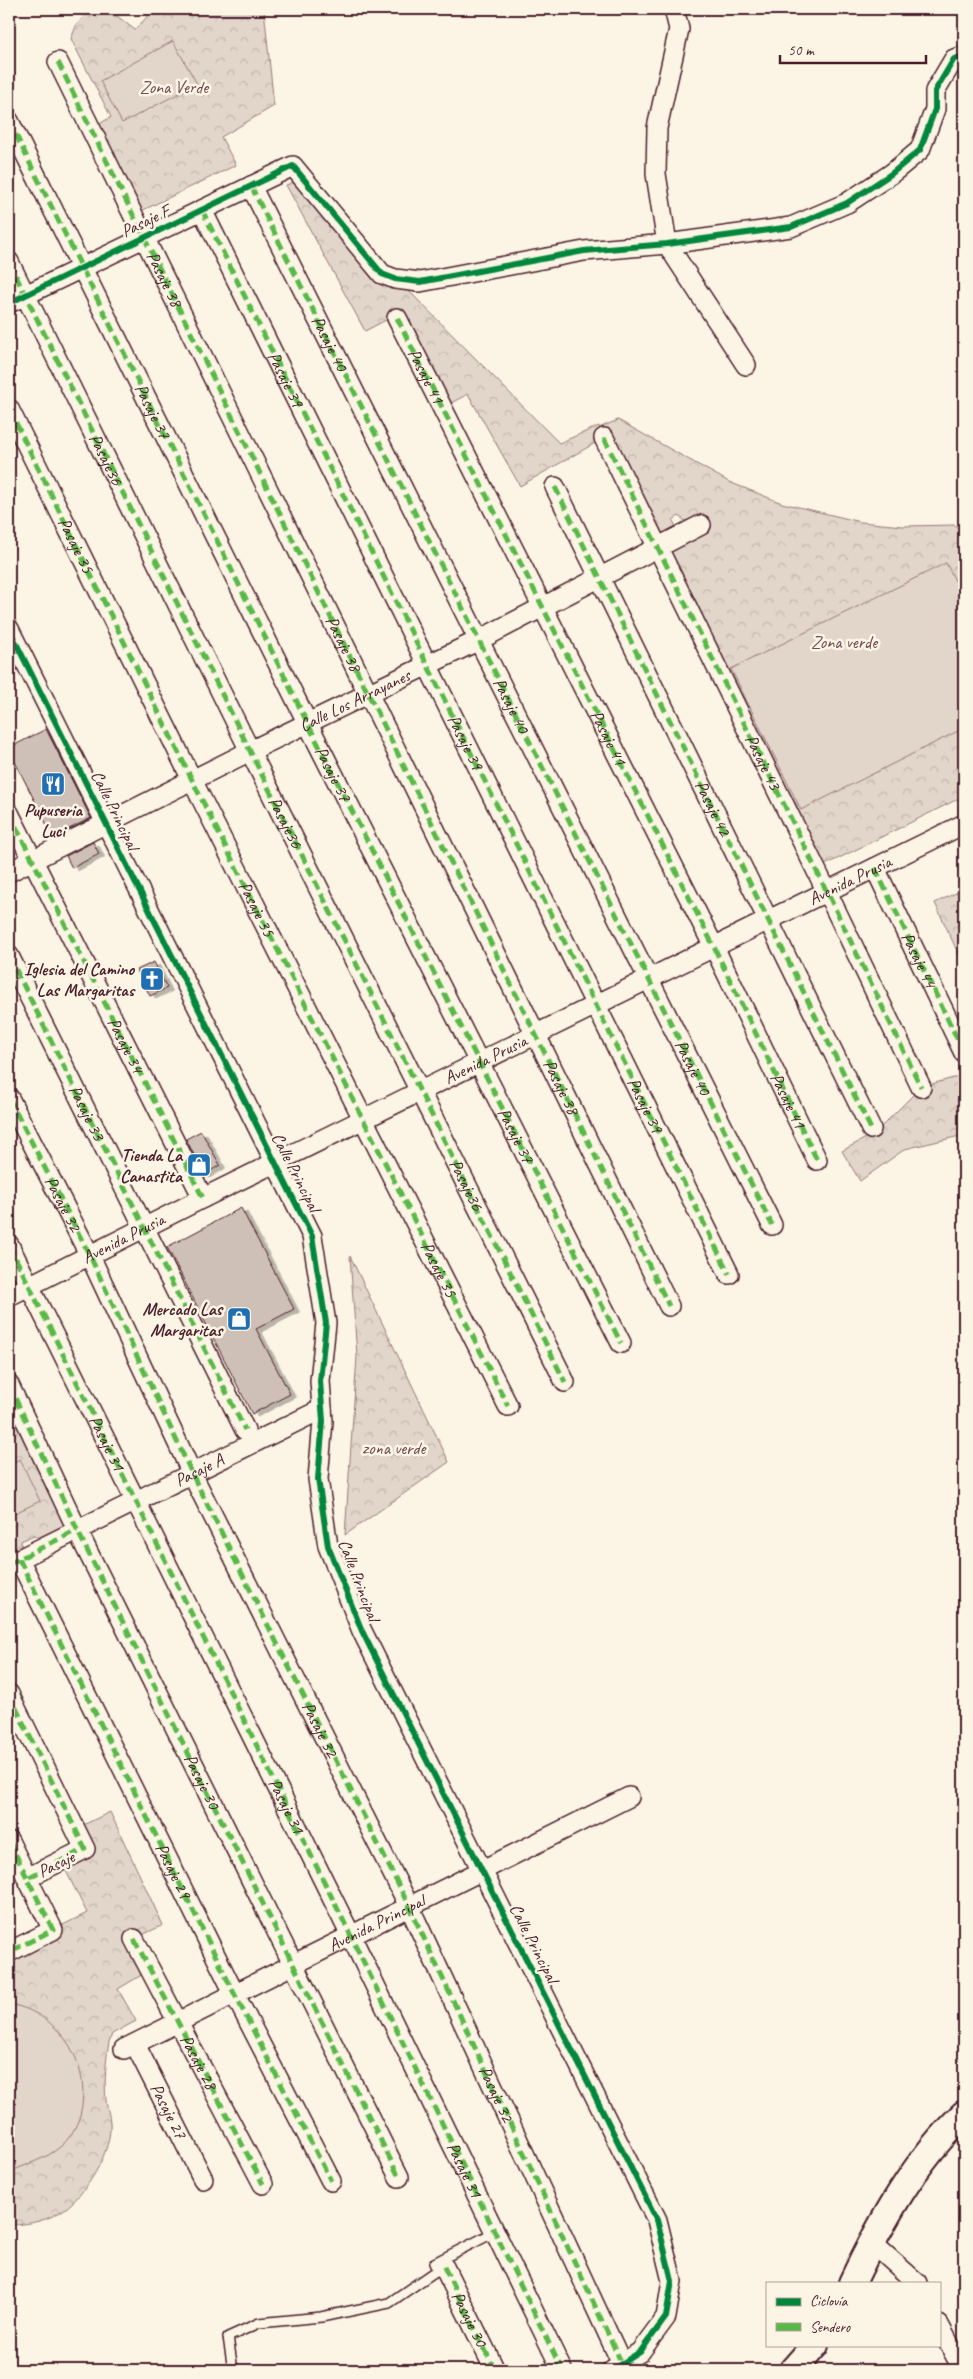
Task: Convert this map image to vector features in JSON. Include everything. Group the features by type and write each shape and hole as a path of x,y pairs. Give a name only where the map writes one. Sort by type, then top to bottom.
{"street":[{"path":"674,9 679,29 657,128 656,174 668,244 746,365"},
{"path":"668,244 791,227 848,203 892,174 920,150 935,109 935,91 954,59 964,56"},
{"name":"Pasaje 38","path":"58,62 669,1306"},
{"name":"Pasaje 37","path":"9,121 308,724 621,1343"},
{"name":"Pasaje F","path":"17,299 293,166 382,274 395,279 420,282 584,251 668,244"},
{"name":"Pasaje 40","path":"251,186 772,1225"},
{"name":"Pasaje 39","path":"202,210 729,1274"},
{"name":"Pasaje36","path":"9,262 17,299 250,751 565,1382"},
{"name":"Pasaje 41","path":"397,318 714,947 817,1160"},
{"name":"Pasaje 35","path":"9,410 508,1406"},
{"name":"Pasaje 43","path":"604,438 921,1087"},
{"name":"Pasaje 42","path":"555,487 872,1129"},
{"name":"Calle Los Arrayanes","path":"9,872 250,751 543,608 701,525"},
{"name":"Calle Principal","path":"9,629 312,1236 326,1323 320,1381 322,1409 318,1479 328,1546 362,1631 481,1872 657,2220 672,2281 666,2317 640,2352 617,2367"},
{"name":"Pasaje 34","path":"9,813 203,1198"},
{"name":"Avenida Prusia","path":"9,1296 203,1198 964,824"},
{"name":"Pasaje 44","path":"875,868 964,1053"},
{"name":"Pasaje 33","path":"9,956 245,1430"},
{"name":"Pasaje 32","path":"9,1098 90,1256 192,1473 410,1908 617,2367"},
{"name":"Pasaje 31","path":"9,1245 134,1502 351,1936 562,2370"},
{"name":"Pasaje 30","path":"9,1386 77,1530 399,2177"},
{"name":"Pasaje A","path":"77,1530 322,1409"},
{"path":"14,1561 77,1530"},
{"name":"Pasaje 29","path":"14,1561 331,2181"},
{"name":"Pasaje","path":"9,1694 85,1849 27,1878"},
{"name":"Avenida Principal","path":"130,2046 234,1993 410,1908 629,1797"},
{"path":"9,1841 53,1930 9,1952"},
{"name":"Pasaje 28","path":"134,1939 263,2184"},
{"name":"Pasaje 27","path":"130,2046 203,2179"},
{"path":"852,2282 872,2242 912,2176 946,2130 964,2114"},
{"path":"872,2242 916,2282"},
{"name":"Pasaje 30","path":"444,2266 495,2370"},
{"path":"940,2327 962,2370"},
{"path":"793,2370 814,2346"}],"lane":[{"path":"234,2370 228,2337 259,2323 320,2317 389,2303 437,2270 434,2263 495,2232"}],"green space":[{"name":"Zona Verde","path":"89,9 108,9 135,30 154,9 264,9 274,106 221,137 236,165 133,215 91,129 111,117 71,39 76,26"},
{"path":"173,41 197,84 122,123 100,81"},
{"path":"295,182 374,279 390,289 408,290 559,443 599,426 604,438 520,486 468,394 436,411 386,320 365,331 286,185"},
{"name":"Zona verde","path":"618,420 729,482 782,503 861,522 903,526 954,525 962,528 964,533 964,796 821,867 666,553 697,518 685,521 679,516 673,520 676,528 656,539 601,427"},
{"path":"946,563 964,598 964,728 801,810 731,669"},
{"path":"964,889 964,966 935,903"},
{"path":"964,1075 964,1135 905,1149 860,1181 842,1151 875,1133 921,1087"},
{"name":"zona verde","path":"350,1256 449,1462 345,1535 357,1356"},
{"path":"9,1385 77,1530 45,1542 34,1535 21,1541 22,1553 9,1561"},
{"path":"20,1459 40,1501 9,1516 9,1464"},
{"path":"110,1812 163,1925 134,1939 150,1970 118,1989 136,2021 112,2034 109,2042 105,2085 110,2129 106,2150 101,2161 82,2193 66,2208 53,2216 39,2221 9,2225 9,1952 87,1913 61,1861 85,1849 75,1829"},
{"path":"9,2004 27,2009 43,2018 57,2030 77,2060 82,2078 83,2096 77,2124 63,2144 42,2158 9,2172"}],"building":[{"name":"Pupuseria Luci","path":"46,729 91,818 53,837 9,750 9,748"},
{"path":"93,842 99,854 72,868 66,856"},
{"name":"Iglesia del Camino Las Margaritas","path":"154,962 167,988 150,996 137,970"},
{"path":"201,1131 220,1165 204,1175 186,1139"},
{"name":"Mercado Las Margaritas","path":"241,1208 294,1309 256,1329 290,1394 252,1414 167,1247"}],"marked path":[{"path":"58,62 669,1306"},
{"path":"9,121 308,724 621,1343"},
{"path":"251,186 772,1225"},
{"path":"202,210 729,1274"},
{"path":"9,262 250,751 565,1382"},
{"path":"397,318 714,947 817,1160"},
{"path":"9,409 201,798 508,1406"},
{"path":"604,438 921,1087"},
{"path":"555,487 871,1129"},
{"path":"9,813 203,1198"},
{"path":"875,868 964,1053"},
{"path":"9,956 245,1430"},
{"path":"9,1098 90,1256 195,1480 410,1908 622,2364"},
{"path":"9,1245 351,1936 562,2370"},
{"path":"9,1385 83,1542 399,2177"},
{"path":"9,1564 77,1530"},
{"path":"19,1559 234,1993 331,2181"},
{"path":"9,1694 85,1849 27,1878"},
{"path":"9,1841 53,1930 9,1952"},
{"path":"134,1939 263,2184"},
{"path":"444,2267 495,2370"}],"cycle path":[{"path":"9,303 293,166 382,274 395,279 420,282 584,251 667,244 791,227 847,203 891,174 920,150 935,109 935,91 954,59 964,56"},
{"path":"9,629 312,1236 326,1323 320,1381 323,1421 318,1479 328,1546 362,1631 657,2220 672,2281 666,2317 640,2352 612,2370"}],"place":[{"name":"Pupuseria Luci","path":"53,784"},
{"name":"Iglesia del Camino Las Margaritas","path":"152,979"},
{"name":"Tienda La Canastita","path":"199,1165"},
{"name":"Mercado Las Margaritas","path":"239,1319"}]}
